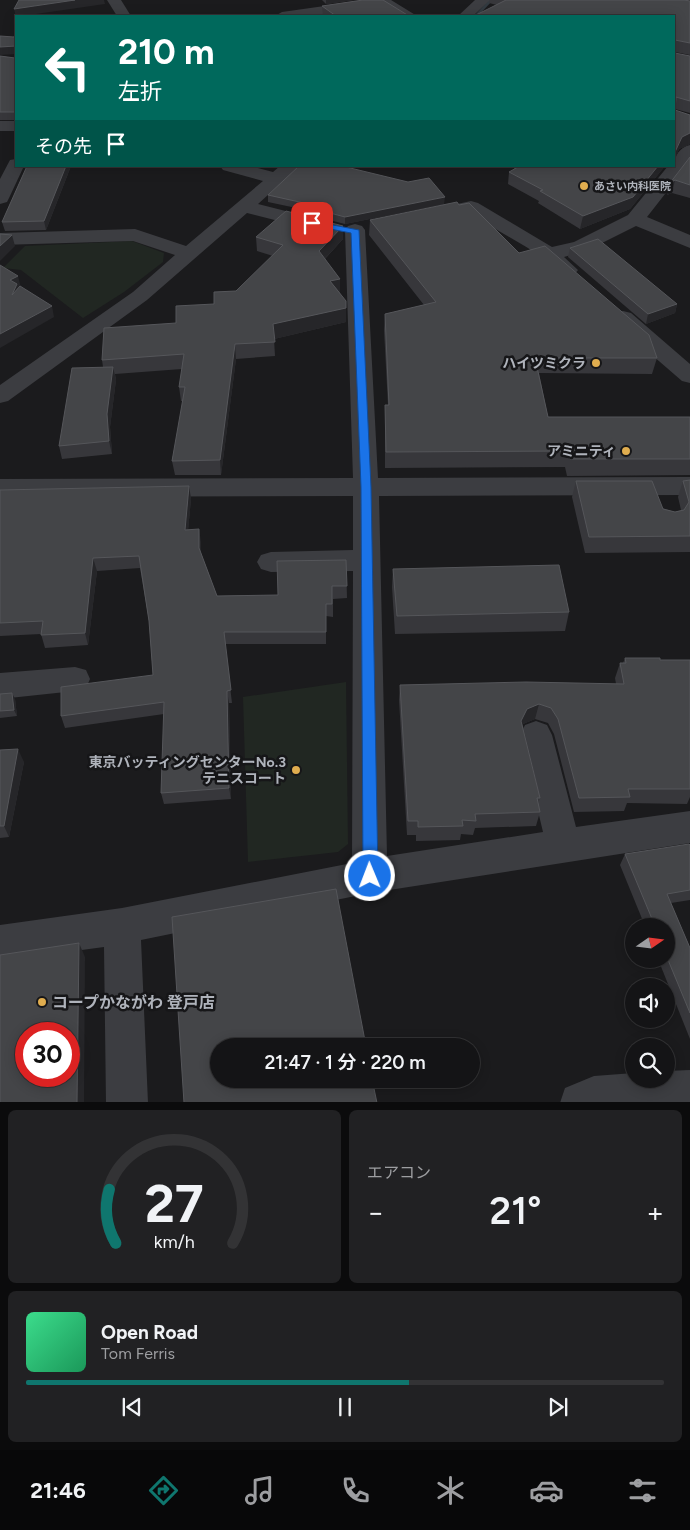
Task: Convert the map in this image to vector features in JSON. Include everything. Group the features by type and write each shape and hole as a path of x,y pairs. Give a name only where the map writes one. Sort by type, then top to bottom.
{"street":[{"path":"114,0 123,15"},
{"path":"465,15 483,0"},
{"path":"289,15 382,1 408,15"},
{"path":"0,126 15,126"},
{"path":"549,254 581,246 635,219 690,150"},
{"path":"0,198 15,166"},
{"path":"238,167 284,172"},
{"path":"0,396 140,296 188,253 246,207 284,172"},
{"path":"670,175 690,180"},
{"path":"246,207 345,232 365,228 370,876"},
{"path":"423,217 471,207 549,254 579,280"},
{"path":"635,219 690,242"},
{"path":"0,239 134,235 188,253"},
{"path":"609,306 690,376"},
{"path":"0,488 366,487 663,498 690,486"},
{"path":"271,562 367,560"},
{"path":"0,686 75,679"},
{"path":"536,735 563,845"},
{"path":"0,943 122,926 370,876 690,827"},
{"path":"122,926 127,1102"},
{"path":"580,1102 594,1096 690,1090"}],"shaded area":[{"path":"132,241 164,253 163,262 124,292 83,318 21,270 3,268 25,246"},
{"name":"東京バッティングセンターNo.3 テニスコート","path":"346,682 348,844 338,852 248,862 243,697"}],"building":[{"path":"19,0 75,0 14,9"},
{"path":"363,0 383,0 407,15 335,15 322,6"},
{"path":"506,0 684,0 690,1 690,43 675,40 675,15 476,15"},
{"path":"15,34 15,46 0,47 0,36 14,37"},
{"path":"675,53 690,56 690,101 676,97 675,110"},
{"path":"0,56 15,58 15,112 0,112"},
{"path":"675,110 690,115 690,133 682,137 675,152"},
{"path":"690,157 690,185 675,180 670,183"},
{"path":"27,167 66,167 44,221 2,222"},
{"path":"298,167 346,167 408,182 429,178 445,197 345,217 300,205 304,203 268,195"},
{"path":"518,167 657,167 633,197 583,216 540,191 543,190 509,172"},
{"path":"457,202 459,205 469,203 519,253 545,246 649,335 657,358 535,358 548,417 690,417 690,459 570,459 568,451 386,452 385,405 389,405 385,314 436,302 370,220"},
{"path":"286,211 343,226 319,251 340,279 330,281 346,301 346,308 273,324 275,342 235,344 220,460 172,461 185,387 179,387 184,354 102,360 104,328 176,323 176,306 214,304 214,292 236,291 283,245 256,237"},
{"path":"0,234 12,235 0,246"},
{"path":"598,239 677,304 648,314 570,248"},
{"path":"0,265 18,276 10,280 17,284 12,295 20,286 52,306 0,334"},
{"path":"113,367 107,414 109,441 59,446 72,368"},
{"path":"690,480 690,536 589,537 576,481 652,481 663,509 675,512 684,510 689,502 683,481"},
{"path":"189,486 185,530 199,529 199,548 217,596 278,595 277,561 346,560 347,586 332,586 332,604 326,604 326,632 224,632 231,690 227,691 229,788 161,793 164,702 61,716 61,687 153,675 149,621 139,556 93,558 85,633 41,635 43,621 0,623 0,490"},
{"path":"559,565 569,612 397,616 393,569"},
{"path":"625,658 690,660 690,789 628,789 630,797 579,798 558,719 551,708 539,704 527,709 521,721 540,798 537,798 540,812 475,814 476,821 462,820 463,826 418,827 418,821 408,821 400,685 526,682 624,684 620,663 626,663"},
{"path":"12,693 14,710 0,711 0,694"},
{"path":"18,749 4,826 0,826 0,750"},
{"path":"690,845 690,890 667,894 690,948 690,1013 671,968 675,968 675,918 652,918 625,854"},
{"path":"336,889 364,1038 210,1038 210,1088 374,1088 377,1102 184,1102 172,917"},
{"name":"コープかながわ 登戸店","path":"79,943 78,1022 15,1022 15,1087 77,1087 77,1102 0,1102 0,955"}],"waterway":[{"path":"477,15 491,0"}],"place":[{"name":"あさい内科医院","path":"584,186"},
{"name":"ハイツミクラ","path":"596,363"},
{"name":"アミニティ","path":"626,451"},
{"name":"東京バッティングセンターNo.3 テニスコート","path":"296,770"},
{"name":"コープかながわ 登戸店","path":"42,1002"}],"route":[{"path":"312,223 345,232 355,230 366,487 370,876"}]}
